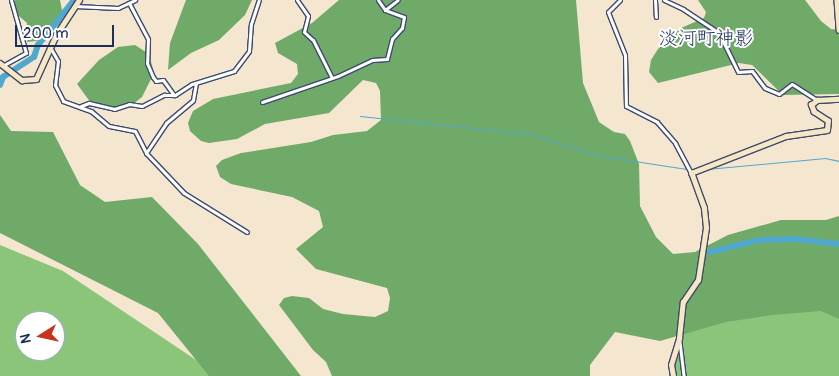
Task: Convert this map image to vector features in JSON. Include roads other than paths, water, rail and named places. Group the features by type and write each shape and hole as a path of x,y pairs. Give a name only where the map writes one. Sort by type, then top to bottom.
{"street":[{"path":"11,0 26,53 3,64 16,76 29,81 36,79 79,0"},
{"path":"75,6 107,9 135,0"},
{"path":"78,107 90,103 114,109 129,104 142,106 164,95 174,95 196,83 234,71 249,51 251,24 259,0"},
{"path":"297,0 308,16 304,32 313,40 332,78"},
{"path":"262,102 332,78 372,60 387,58 392,39 404,22 402,15 385,10 378,0"},
{"path":"385,10 398,0"},
{"path":"620,0 608,12 625,55 626,106 657,122 675,143 691,173 704,208 706,228 698,280 683,302 679,338 684,376"},
{"path":"655,0 656,17"},
{"path":"664,0 683,9 719,33 738,72 752,71 765,88 778,94 792,84 817,100"},
{"path":"837,0 839,30"},
{"path":"129,3 148,39 147,63 152,77 156,81 163,80 174,95"},
{"path":"51,49 58,62 55,85 63,101 91,111 109,126 135,131 146,153 184,194 247,232"},
{"path":"146,153 166,123 193,100 196,83"},
{"path":"691,173 786,136 828,130 828,121 812,109 812,103 817,100 839,99"},
{"path":"674,376 672,357 679,338"}],"waterway":[{"path":"0,85 3,77 34,57 38,45 74,0"},
{"path":"360,116 529,134 602,156 693,170"},
{"path":"707,169 825,158 839,161"},
{"path":"710,252 759,240 795,239 839,244"}],"district":[{"name":"淡河町神影","path":"706,39"}]}
